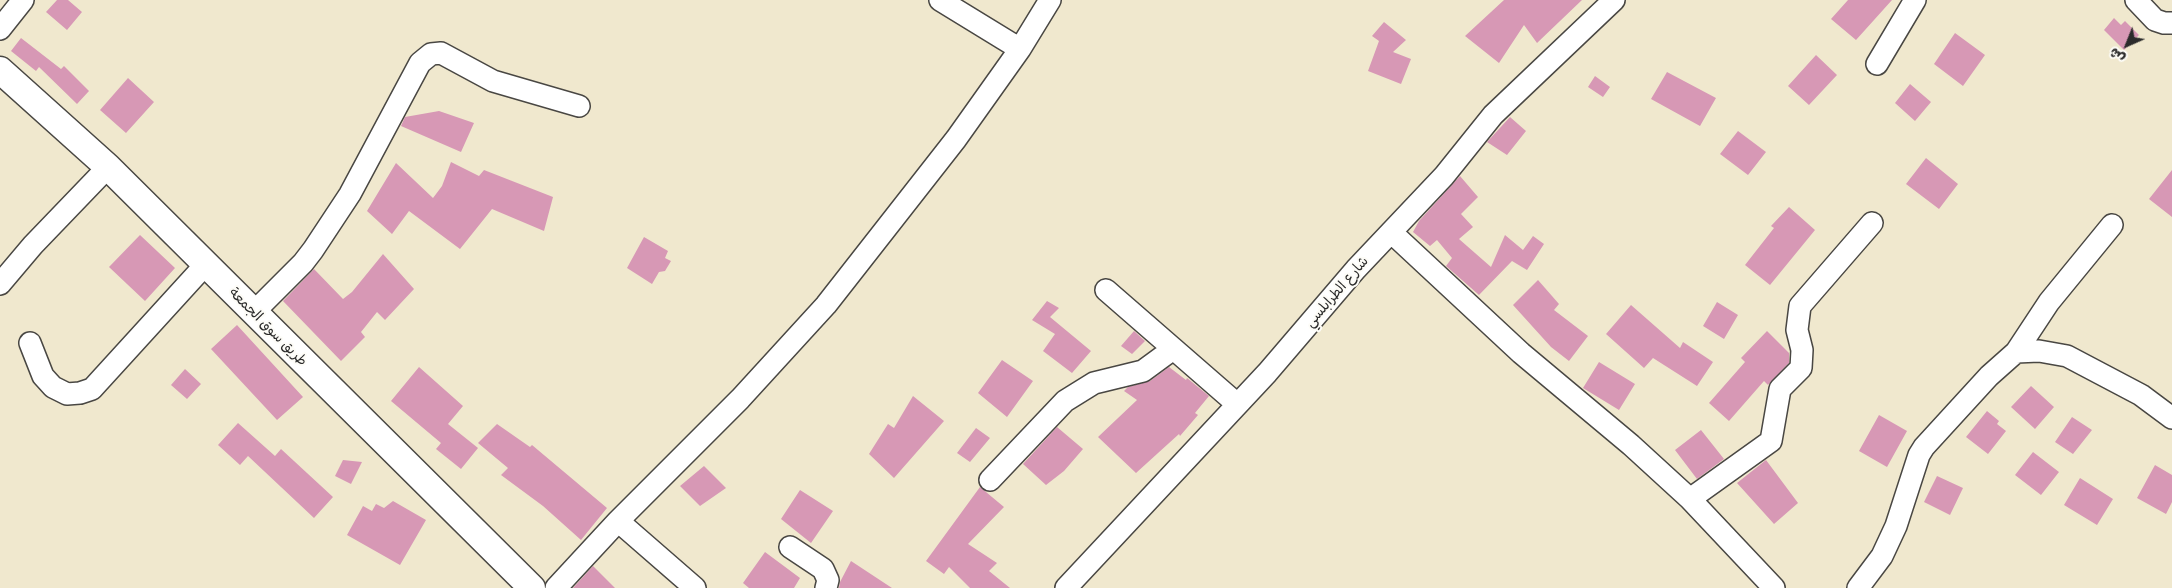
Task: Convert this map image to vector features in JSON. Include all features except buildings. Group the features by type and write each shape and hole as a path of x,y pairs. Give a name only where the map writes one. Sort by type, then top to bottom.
{"main road":[{"name":"طريق سوق الجمعة","path":"0,70 108,167 532,588"}],"street":[{"path":"0,29 23,0"},
{"path":"940,0 1020,49"},
{"path":"556,588 618,521 740,399 826,305 956,139 1020,49 1050,0"},
{"name":"شارع الطرابلسي","path":"1066,588 1237,404 1391,232 1444,176 1493,115 1614,0"},
{"path":"1877,64 1915,0"},
{"path":"2136,0 2154,20 2172,23"},
{"path":"254,312 303,263 313,250 350,194 420,63 431,54 441,53 492,81 579,106"},
{"path":"0,284 33,245 108,167"},
{"path":"1690,499 1771,441 1780,389 1801,368 1802,350 1797,330 1800,306 1872,223"},
{"path":"1858,588 1882,556 1893,533 1919,455 1924,447 1989,376 2016,352 2049,302 2112,225"},
{"path":"1391,232 1521,353 1631,445 1690,499 1774,588"},
{"path":"30,343 43,376 53,388 67,394 80,394 92,389 206,264"},
{"path":"1106,290 1237,404"},
{"path":"990,480 1066,401 1094,384 1143,371 1173,349"},
{"path":"2016,352 2039,351 2068,356 2141,395 2172,418"},
{"path":"618,521 695,588"},
{"path":"790,547 823,569 828,580 826,588"}]}
